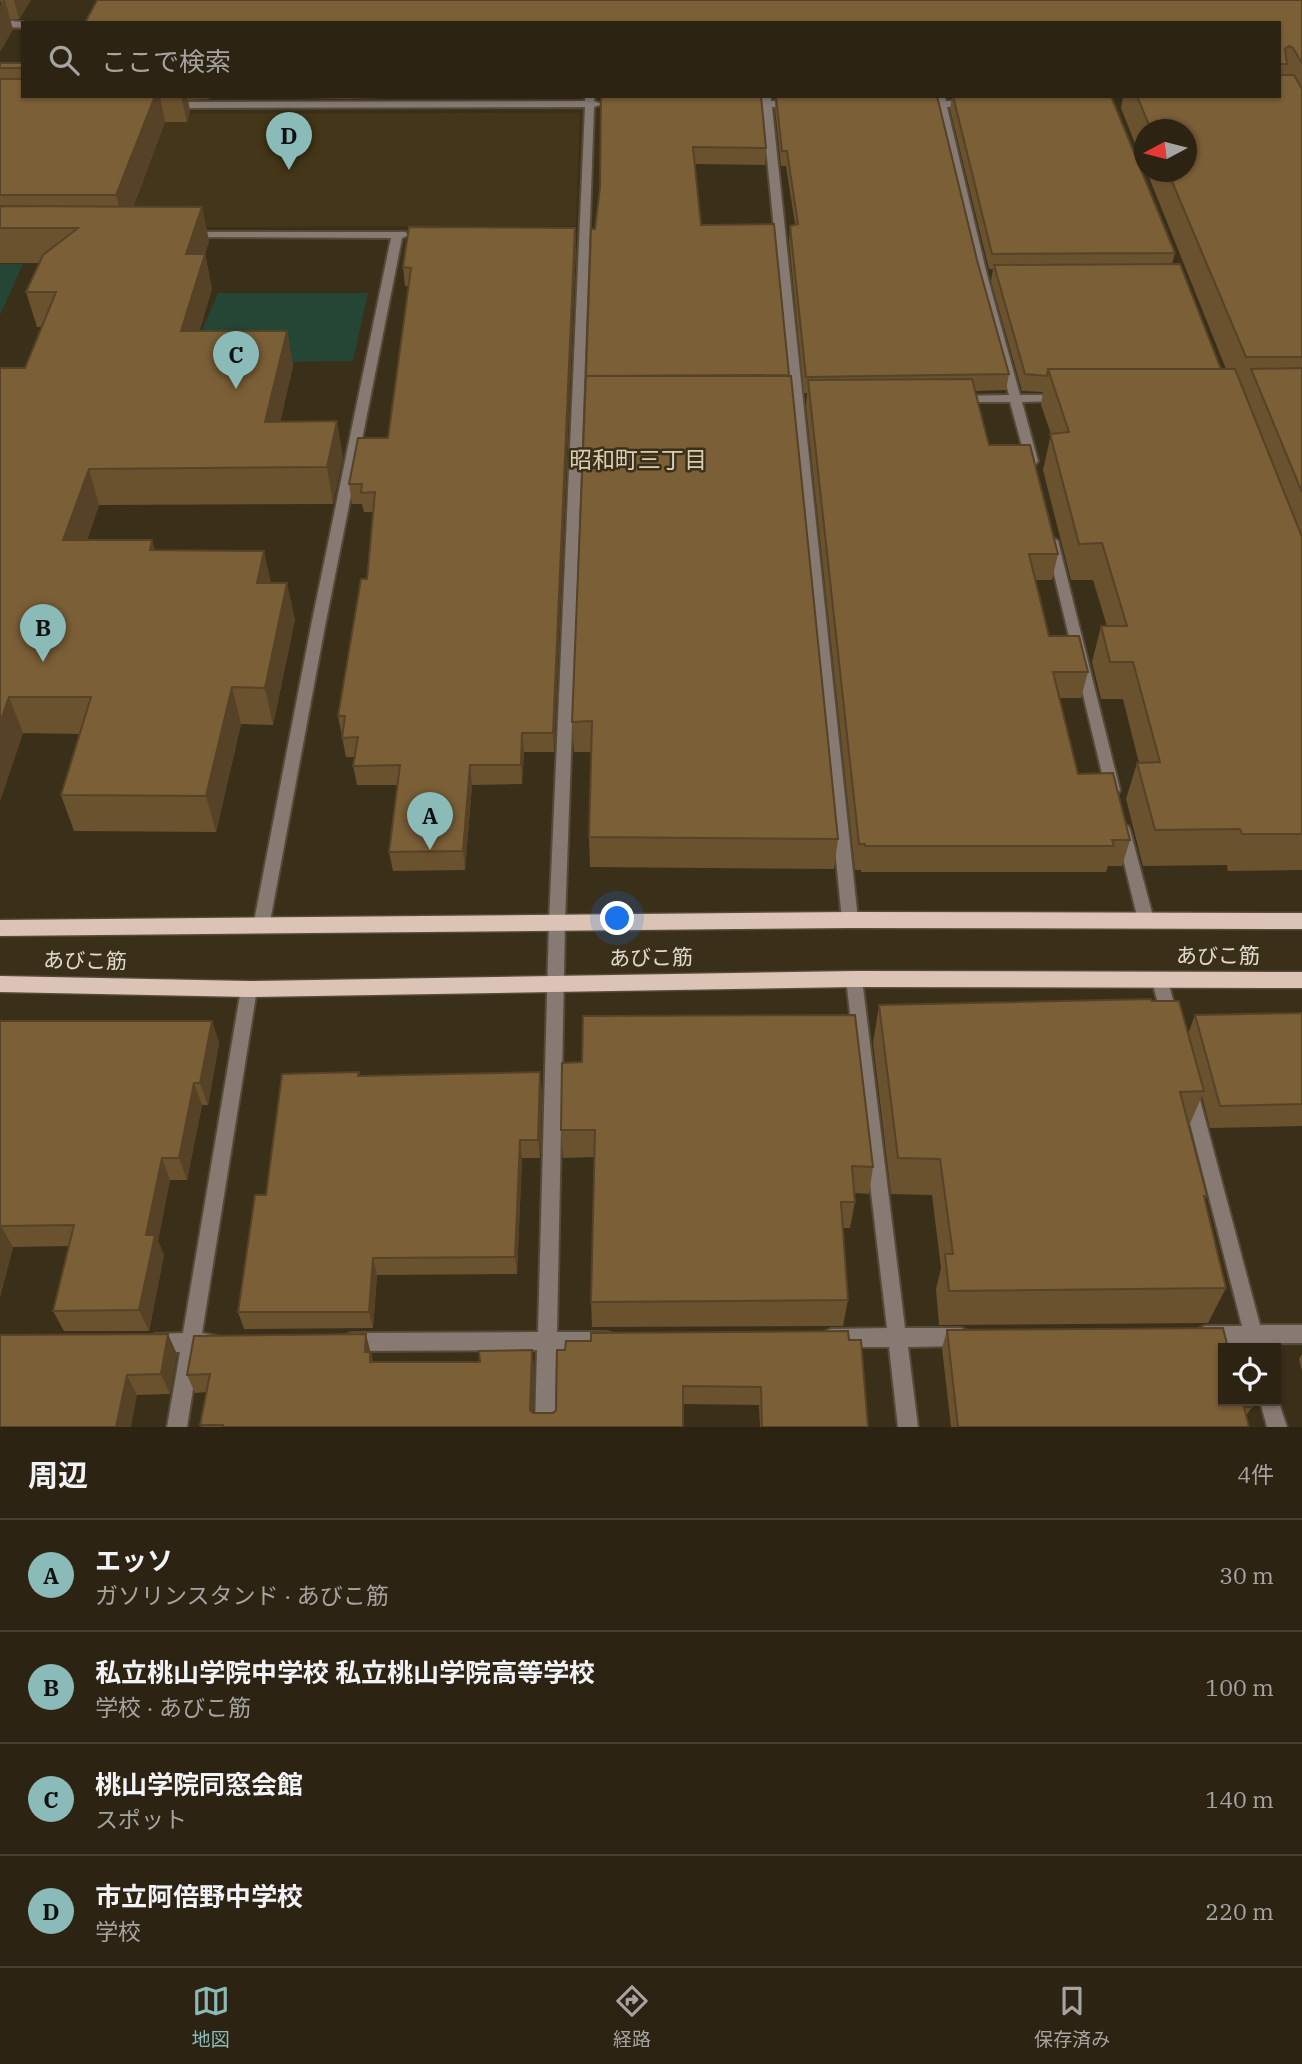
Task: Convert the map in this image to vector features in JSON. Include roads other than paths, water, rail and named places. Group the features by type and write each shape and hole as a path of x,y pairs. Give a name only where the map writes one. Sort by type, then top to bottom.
{"main road":[{"name":"あびこ筋","path":"0,928 850,920 1302,920"},
{"name":"あびこ筋","path":"0,984 250,989 853,979 1302,980"}],"street":[{"path":"0,23 21,25"},
{"path":"726,104 766,100 808,104"},
{"path":"766,100 850,920"},
{"path":"905,104 941,100 981,104"},
{"path":"941,100 989,275 1037,479"},
{"path":"164,105 595,101 578,234 582,400 557,922 545,1427"},
{"path":"178,235 404,235 320,613 261,927"},
{"path":"947,399 1078,398"},
{"path":"1050,533 1116,803"},
{"path":"1120,817 1146,920"},
{"path":"853,979 908,1427"},
{"path":"1160,981 1176,1040"},
{"path":"177,1427 250,989"},
{"path":"1186,1080 1255,1341"},
{"path":"1185,1335 1255,1341 1302,1334"},
{"path":"815,1339 981,1337"},
{"path":"330,1342 633,1340"},
{"path":"138,1343 234,1342"},
{"path":"1271,1406 1277,1427"}],"place":[{"name":"市立阿倍野中学校","path":"289,170"},
{"name":"桃山学院同窓会館","path":"236,389"},
{"name":"私立桃山学院中学校 私立桃山学院高等学校","path":"43,662"},
{"name":"エッソ","path":"430,850"}],"district":[{"name":"昭和町三丁目","path":"638,460"}]}
